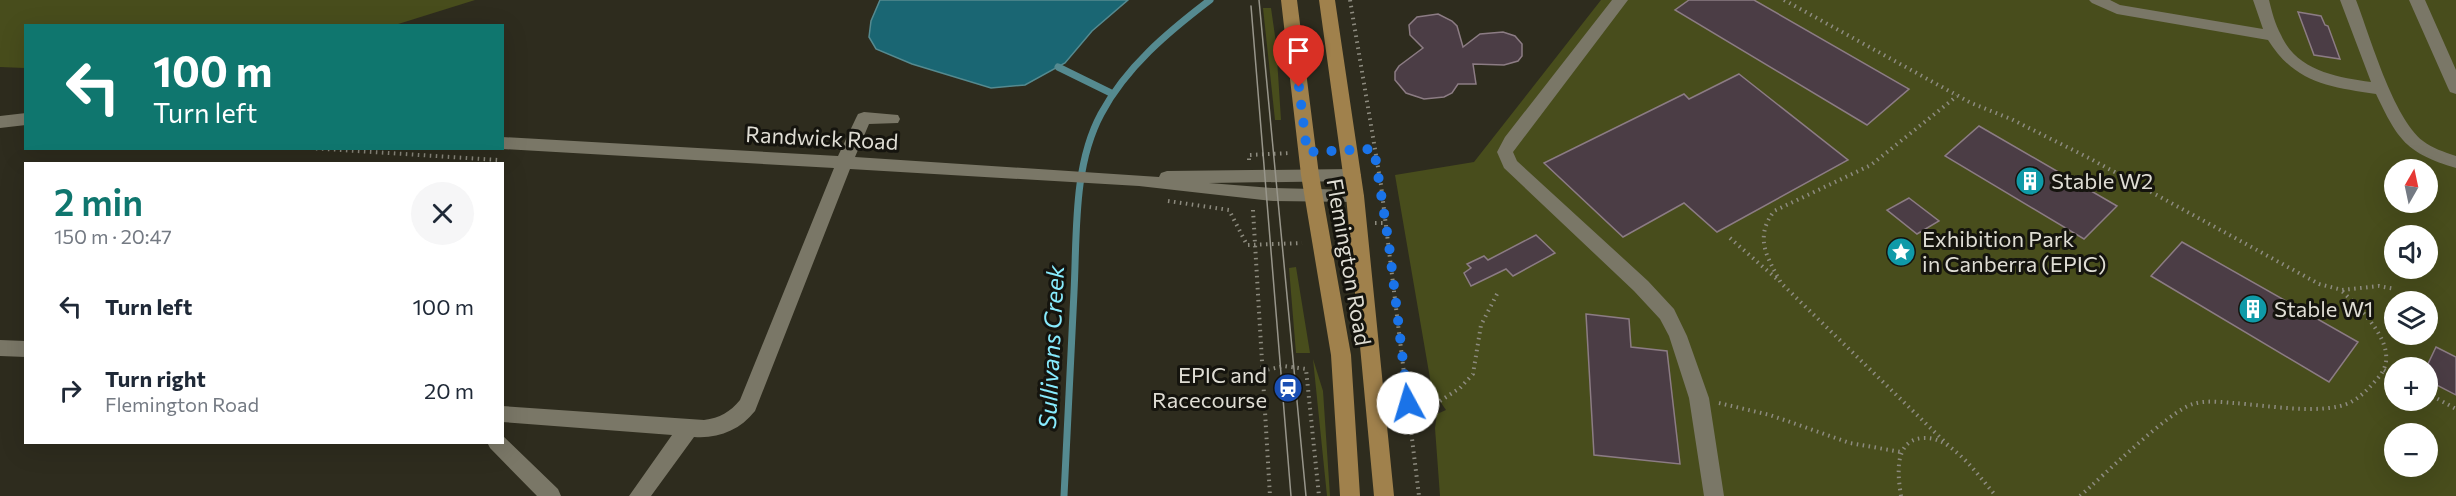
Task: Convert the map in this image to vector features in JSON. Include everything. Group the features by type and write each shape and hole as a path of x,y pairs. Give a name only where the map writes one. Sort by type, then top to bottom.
{"main road":[{"name":"Flemington Road","path":"1289,0 1310,176 1341,355 1350,496"},
{"name":"Flemington Road","path":"1327,0 1355,196 1384,496"}],"street":[{"path":"1620,0 1511,141 1505,152 1510,164 1641,286 1667,314 1678,336 1699,398 1714,496"},
{"path":"2097,0 2117,9 2273,36"},
{"path":"2261,0 2273,36 2282,53 2294,65 2315,76 2382,89"},
{"path":"2348,0 2382,89 2404,133 2411,142 2424,151 2456,162"},
{"path":"2417,0 2456,88"},
{"path":"504,414 704,429 721,426 736,418 748,405 829,205 849,146 864,118 892,119"},
{"path":"0,122 24,119"},
{"name":"Randwick Road","path":"504,143 1139,180 1191,188 1251,184 1310,176 1352,175"},
{"name":"Randwick Road","path":"1251,184 1314,198 1355,196"},
{"path":"0,348 24,349"},
{"path":"639,496 689,428"},
{"path":"499,444 551,496"}],"path":[{"path":"1350,0 1364,73 1401,333 1419,496"},
{"path":"1784,0 1957,96 2089,158 2319,284 2342,290 2379,286 2395,289"},
{"path":"1781,283 1765,254 1763,235 1765,221 1774,211 1871,165 1957,96"},
{"path":"1348,151 1374,149"},
{"path":"1270,496 1249,154 1307,152"},
{"path":"1730,238 1781,283 1969,465 1996,496"},
{"path":"2342,290 2375,330 2388,354 2387,357"},
{"path":"1440,400 1462,388 1471,377 1478,334 1484,314 1497,294"},
{"path":"1262,371 1280,365 1294,365 1306,369 1319,496"},
{"path":"2080,496 2171,417 2192,404 2216,402 2324,409 2342,407 2361,397 2384,370"},
{"path":"1699,398 1770,415 1850,443 1900,452"},
{"path":"2438,399 2456,409"},
{"path":"1901,496 1898,474 1900,452 1908,442 1917,438 1933,438 1948,445"}],"green space":[{"path":"0,0 475,0 398,24 24,24 24,68 0,67"},
{"name":"Exhibition Park in Canberra (EPIC)","path":"1601,0 2456,0 2456,496 1440,496 1435,428 1437,414 1446,410 1432,390 1395,175 1474,162"},
{"path":"1263,8 1271,8 1276,43 1281,120 1275,120"},
{"path":"1296,267 1310,353 1296,353 1289,268"},
{"path":"1313,359 1323,391 1330,496 1327,496"}],"water":[{"path":"880,0 1128,0 1092,31 1065,63 1025,85 991,88 912,64 876,49 869,37 871,21"}],"building":[{"path":"1689,0 1754,0 1909,89 1867,125 1675,10"},
{"path":"2298,12 2321,16 2325,25 2328,26 2340,59 2314,55"},
{"path":"1438,14 1457,26 1463,47 1480,34 1503,32 1515,36 1522,44 1522,56 1518,61 1504,65 1473,64 1476,84 1458,84 1452,93 1444,97 1424,99 1406,93 1395,80 1395,72 1399,66 1423,48 1410,35 1409,25 1417,17"},
{"path":"1739,74 1848,160 1717,232 1684,203 1623,237 1544,163 1684,94 1689,99"},
{"name":"Stable W2","path":"1979,126 2117,206 2084,239 1945,156"},
{"path":"1909,198 1939,221 1917,234 1887,210"},
{"path":"1536,235 1555,253 1513,276 1506,269 1471,286 1464,273 1471,268 1467,264 1484,256 1488,260"},
{"name":"Stable W1","path":"2182,242 2358,342 2329,382 2151,276"},
{"path":"1586,314 1629,319 1631,347 1667,351 1680,464 1594,455"},
{"path":"2436,347 2456,357 2456,395 2438,386 2438,357 2431,357"}],"waterway":[{"name":"Sullivans Creek","path":"1064,496 1076,224 1085,156 1101,114 1135,66 1149,51 1210,0"},
{"path":"1058,67 1113,94"}],"tram line":[{"path":"1259,0 1306,496"},
{"path":"1251,6 1291,496"}],"place":[{"name":"Stable W2","path":"2030,181"},
{"name":"Exhibition Park in Canberra (EPIC)","path":"1901,252"},
{"name":"Stable W1","path":"2253,309"},
{"name":"EPIC and Racecourse","path":"1288,388"}],"route":[{"path":"1299,87 1307,152 1374,149 1401,333 1408,403"}]}
